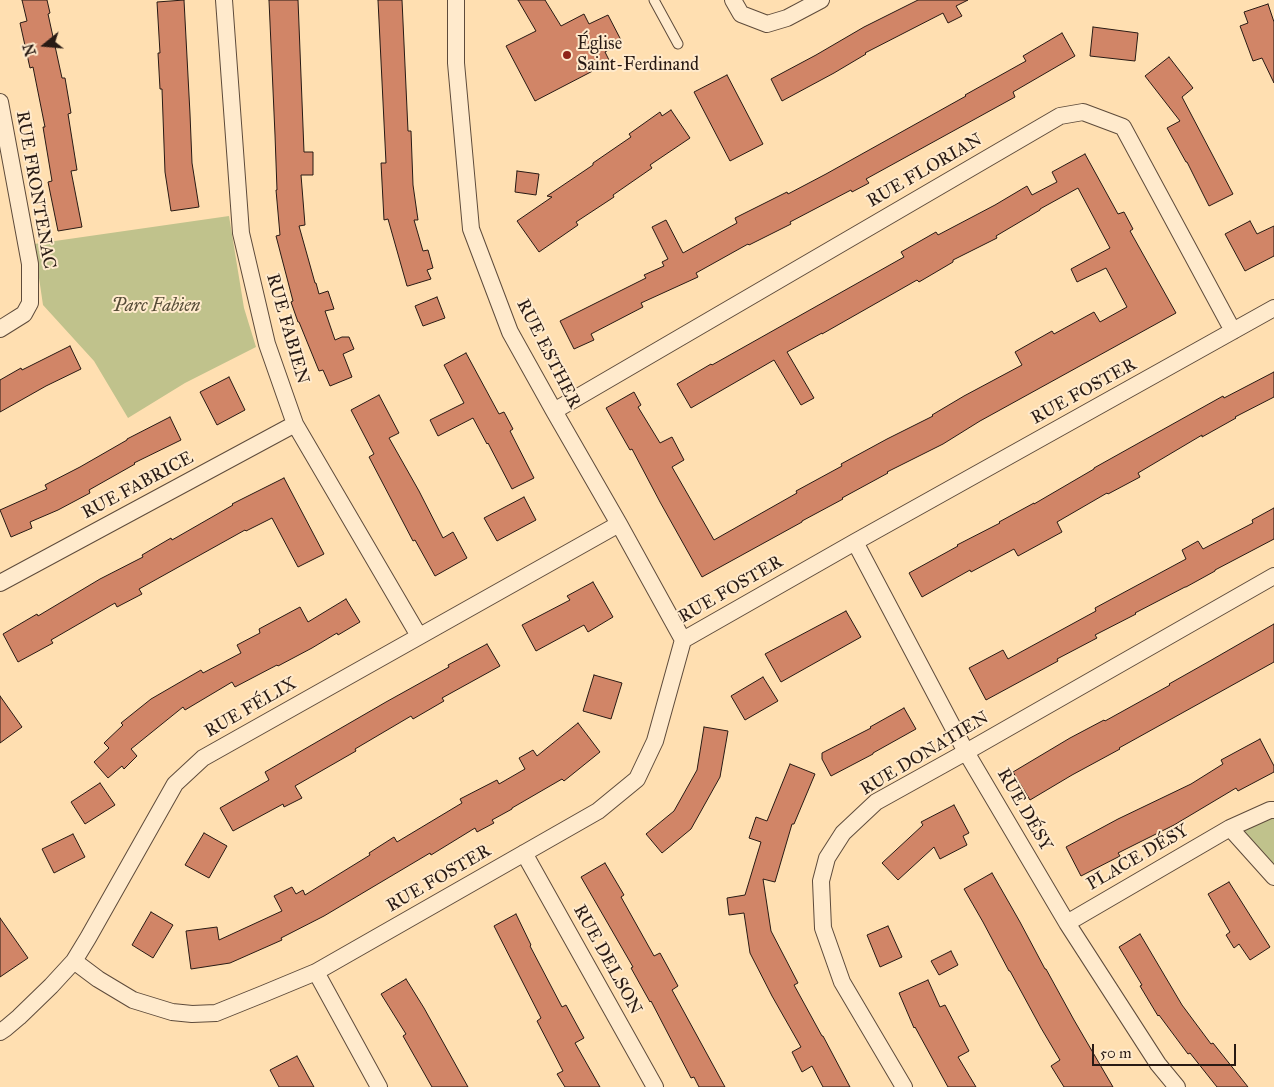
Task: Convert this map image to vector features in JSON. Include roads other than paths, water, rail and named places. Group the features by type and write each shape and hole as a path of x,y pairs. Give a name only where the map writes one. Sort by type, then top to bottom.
{"street":[{"name":"RUE FABIEN","path":"224,0 241,233 267,344 295,424 419,636"},
{"name":"RUE ESTHER","path":"456,0 456,63 471,229 510,332 554,412 620,524 683,640"},
{"path":"733,0 741,14 767,24 787,18 821,0"},
{"name":"RUE FRONTENAC","path":"0,102 30,264 30,303 24,314 0,329"},
{"name":"RUE FLORIAN","path":"554,412 1060,116 1083,112 1123,127 1233,331"},
{"name":"RUE FOSTER","path":"74,961 98,980 133,1000 172,1012 192,1014 216,1013 316,972 598,811 637,779 655,741 683,640 1274,308"},
{"name":"RUE FABRICE","path":"0,583 295,424"},
{"name":"RUE FÉLIX","path":"0,1032 33,1004 74,961 175,784 203,758 620,524"},
{"name":"RUE DÉSY","path":"855,542 966,752 1067,923 1158,1064 1177,1087"},
{"name":"RUE DONATIEN","path":"904,1087 842,982 823,928 821,881 827,858 843,832 876,802 1274,576"},
{"name":"PLACE DÉSY","path":"1067,923 1230,828 1270,810 1274,810"},
{"path":"1230,828 1274,877"},
{"name":"RUE DELSON","path":"524,854 655,1087"},
{"path":"316,972 379,1087"}],"lane":[{"path":"654,0 678,44"}],"place":[{"name":"Église Saint-Ferdinand","path":"567,55"}],"park label":[{"name":"Parc Fabien","path":"156,307"}]}
